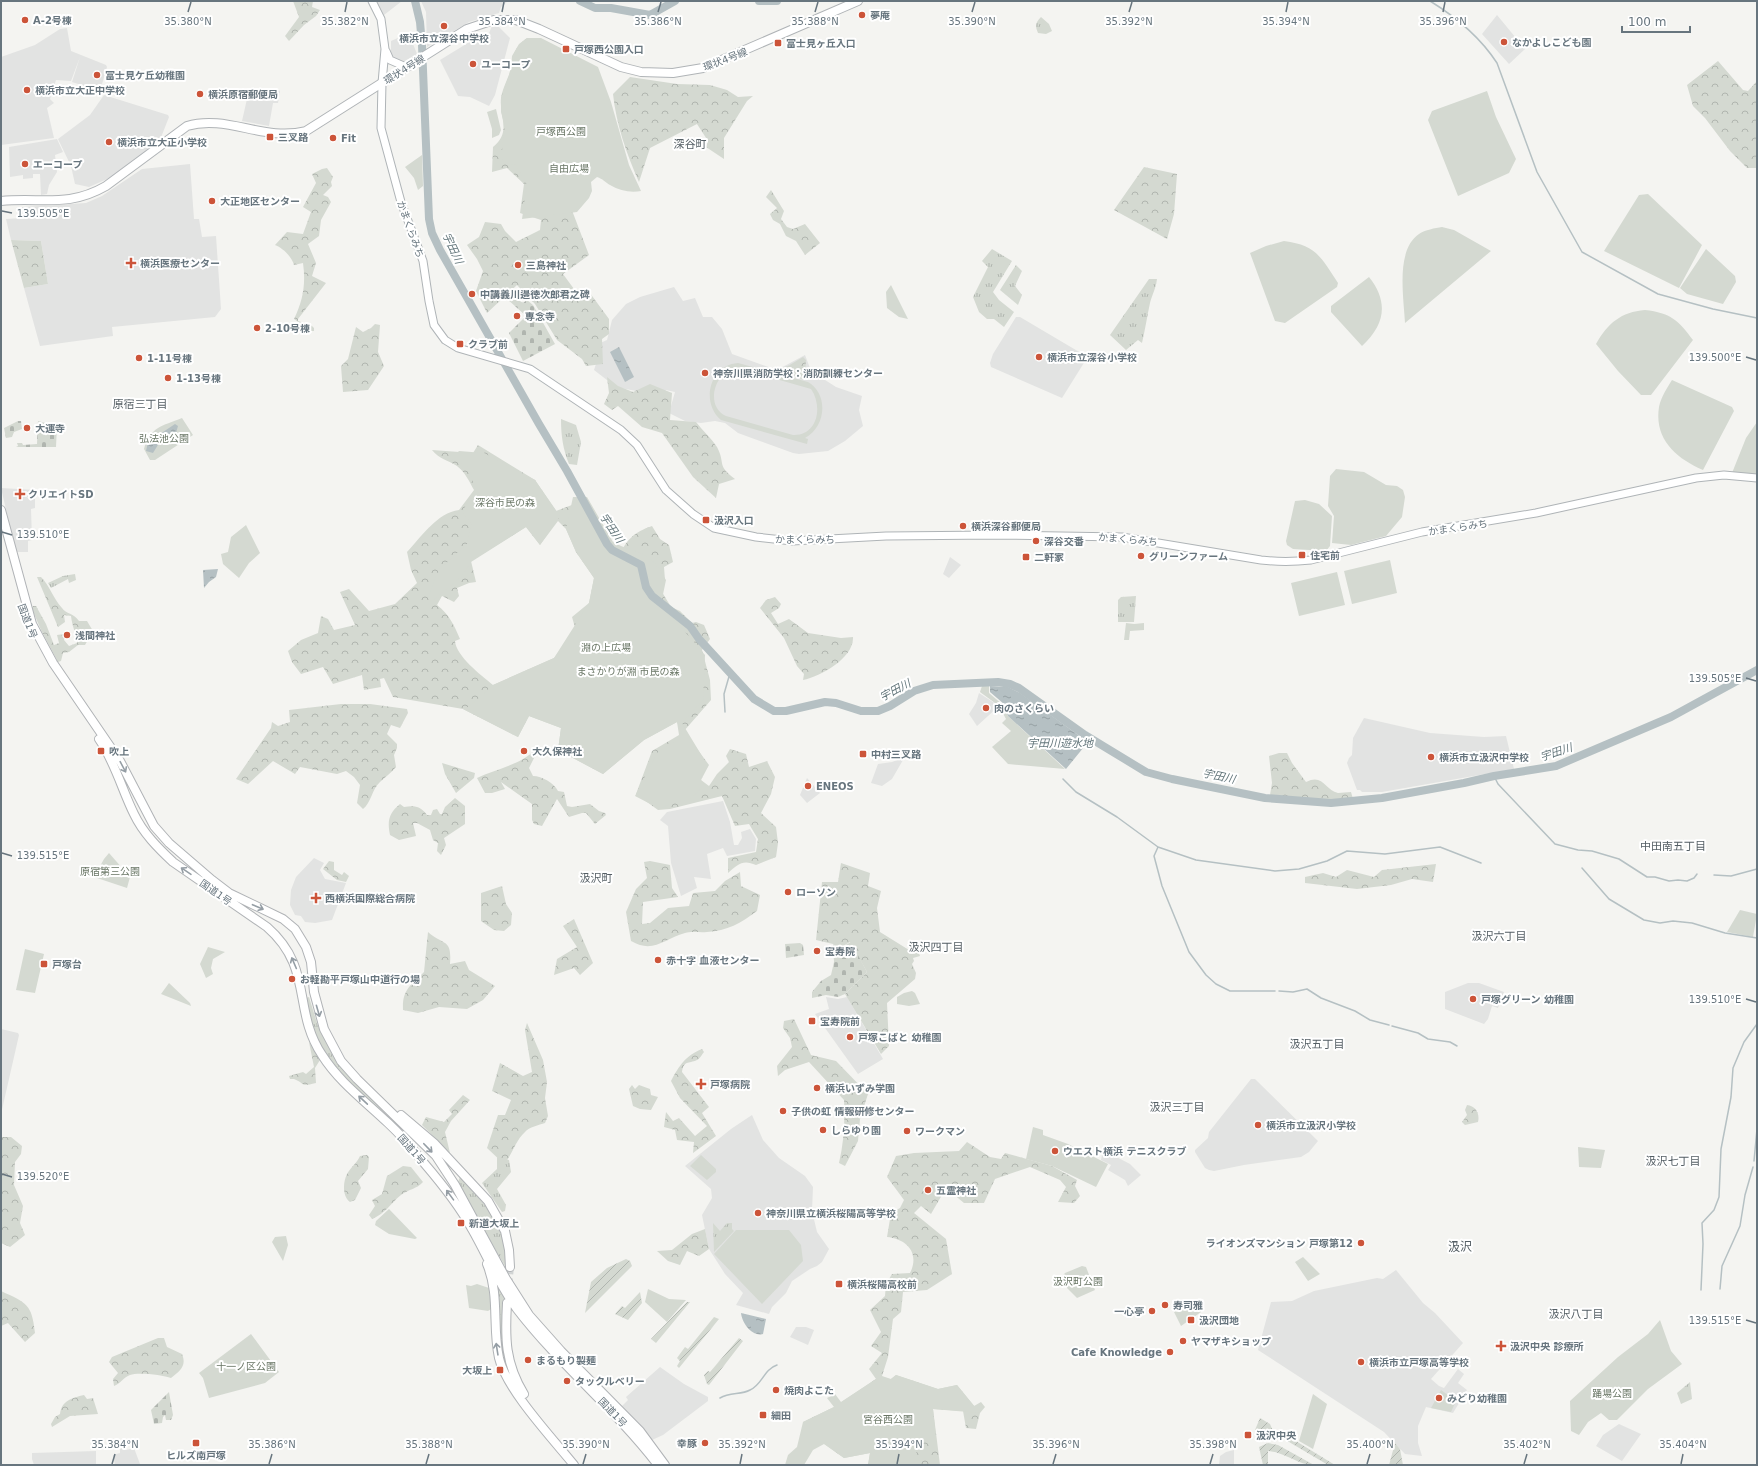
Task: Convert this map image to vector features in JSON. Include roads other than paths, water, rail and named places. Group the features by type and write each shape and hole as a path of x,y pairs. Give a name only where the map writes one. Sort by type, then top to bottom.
{"main road":[{"name":"かまくらみち","path":"372,1 381,18 385,49 382,83 381,128 401,202 423,261 428,301 434,325 441,336 450,345 475,354 502,360 530,369 622,430 637,445 666,490 707,524 714,528 742,535 780,540 995,534 1122,537 1261,560 1296,562 1310,560 1422,532 1536,513 1696,478 1724,475 1757,478"},
{"name":"環状4号線","path":"1,201 65,201 95,192 106,186 187,126 214,123 279,135 306,131 467,29 486,21 503,19 526,23 621,67 641,72 683,72 703,68 740,53 858,1"},
{"path":"385,49 390,60 406,67"},
{"name":"国道1号","path":"1,510 25,602 41,641 57,669 120,761 154,826 168,843 212,880 229,892 283,919 295,929 306,947 311,962 317,1010 331,1044 341,1061 369,1092 418,1137 440,1161 455,1185 506,1279 529,1315 561,1351 640,1431 666,1465"},
{"name":"国道1号","path":"1,526 21,604 39,648 51,671 102,743 117,772 134,815 147,835 173,862 268,927 280,938 295,963 310,1033 322,1056 345,1083 408,1143 446,1190 472,1228 517,1308 554,1352 634,1434 658,1465"},
{"path":"302,994 314,992"},
{"name":"国道1号","path":"369,1092 422,1131 488,1201 505,1232 509,1250 510,1267"},
{"path":"478,1239 494,1285 496,1314 495,1329 499,1360 513,1387 574,1465"},
{"path":"507,1303 505,1333 506,1351 510,1366 522,1390 546,1429"}],"water":[{"path":"619,347 634,377 625,382 610,352"},
{"path":"175,424 178,426 176,433 161,440 153,453 146,451 148,442"},
{"path":"218,569 216,577 204,588 203,570"},
{"name":"宇田川遊水地","path":"990,686 1008,687 1020,693 1088,742 1066,769 1008,716 1004,704 990,692"},
{"path":"741,1313 766,1319 763,1334 751,1331 743,1321"}],"waterway":[{"name":"宇田川","path":"415,1 420,22 422,45 429,219 432,233 440,250 567,471 607,544 612,550 641,565 646,587 652,596 690,626 699,639 754,699 774,711 786,711 825,702 836,703 861,711 878,711 890,706 914,691 933,685 998,682 1010,684 1019,688 1085,735 1146,772 1172,779 1265,798 1331,803 1382,798 1494,776 1556,766 1671,717 1757,670"},
{"path":"580,1 595,8 611,8 650,15 675,1"},
{"path":"759,1 777,1"},
{"path":"1430,1 1467,28 1497,63 1537,172 1582,252 1658,294 1713,309 1757,318"},
{"path":"725,712 724,694 730,673"},
{"path":"1494,776 1498,784 1555,844 1578,850 1592,851 1619,859 1647,877 1655,877 1669,881 1687,881 1694,878 1697,874"},
{"path":"1063,779 1076,792 1117,817 1158,847 1154,856 1162,886 1189,952 1206,975 1216,984 1230,991 1275,991"},
{"path":"1158,847 1196,860 1275,871 1299,869 1327,861 1347,851 1385,854 1440,847 1481,863"},
{"path":"1582,868 1609,899 1644,920 1660,923 1673,921 1692,923 1725,933 1757,938"},
{"path":"1714,875 1731,876 1757,869"},
{"path":"1279,991 1293,992 1307,989 1321,998 1355,1011 1370,1020 1389,1025"},
{"path":"1701,1290 1703,1244 1702,1223 1714,1210 1719,1197 1721,1149 1731,1097 1733,1068 1744,1042 1757,1024"},
{"path":"1392,1026 1418,1033 1428,1039 1450,1042 1457,1046"},
{"path":"1754,1161 1757,1129"},
{"path":"1720,1289 1722,1266 1740,1226 1745,1195 1753,1167"},
{"path":"720,1398 747,1392 754,1388 769,1370 777,1365"}],"tunnel":[{"path":"508,1286 510,1267"}],"place":[{"name":"夢庵","path":"862,15"},
{"name":"A-2号棟","path":"25,20"},
{"name":"横浜市立深谷中学校","path":"444,26"},
{"name":"なかよしこども園","path":"1504,42"},
{"name":"富士見ヶ丘入口","path":"778,43"},
{"name":"戸塚西公園入口","path":"566,49"},
{"name":"ユーコープ","path":"473,64"},
{"name":"富士見ケ丘幼稚園","path":"97,75"},
{"name":"横浜市立大正中学校","path":"27,90"},
{"name":"横浜原宿郵便局","path":"200,94"},
{"name":"三叉路","path":"270,137"},
{"name":"Fit","path":"333,138"},
{"name":"横浜市立大正小学校","path":"109,142"},
{"name":"エーコープ","path":"25,164"},
{"name":"大正地区センター","path":"212,201"},
{"name":"横浜医療センター","path":"131,263"},
{"name":"三島神社","path":"518,265"},
{"name":"中講義川邉徳次郎君之碑","path":"472,294"},
{"name":"専念寺","path":"517,316"},
{"name":"2-10号棟","path":"257,328"},
{"name":"クラブ前","path":"460,344"},
{"name":"横浜市立深谷小学校","path":"1039,357"},
{"name":"1-11号棟","path":"139,358"},
{"name":"神奈川県消防学校：消防訓練センター","path":"705,373"},
{"name":"1-13号棟","path":"168,378"},
{"name":"大運寺","path":"27,428"},
{"name":"クリエイトSD","path":"20,494"},
{"name":"汲沢入口","path":"706,520"},
{"name":"横浜深谷郵便局","path":"963,526"},
{"name":"深谷交番","path":"1036,541"},
{"name":"住宅前","path":"1302,555"},
{"name":"グリーンファーム","path":"1141,556"},
{"name":"二軒家","path":"1026,557"},
{"name":"浅間神社","path":"67,635"},
{"name":"肉のさくらい","path":"986,708"},
{"name":"吹上","path":"101,751"},
{"name":"大久保神社","path":"524,751"},
{"name":"中村三叉路","path":"863,754"},
{"name":"横浜市立汲沢中学校","path":"1431,757"},
{"name":"ENEOS","path":"808,786"},
{"name":"ローソン","path":"788,892"},
{"name":"西横浜国際総合病院","path":"316,898"},
{"name":"宝寿院","path":"817,951"},
{"name":"赤十字 血液センター","path":"658,960"},
{"name":"戸塚台","path":"44,964"},
{"name":"お軽勘平戸塚山中道行の場","path":"292,979"},
{"name":"戸塚グリーン 幼稚園","path":"1473,999"},
{"name":"宝寿院前","path":"812,1021"},
{"name":"戸塚こばと 幼稚園","path":"850,1037"},
{"name":"戸塚病院","path":"701,1084"},
{"name":"横浜いずみ学園","path":"817,1088"},
{"name":"子供の虹 情報研修センター","path":"783,1111"},
{"name":"横浜市立汲沢小学校","path":"1258,1125"},
{"name":"しらゆり園","path":"823,1130"},
{"name":"ワークマン","path":"907,1131"},
{"name":"ウエスト横浜 テニスクラブ","path":"1055,1151"},
{"name":"五霊神社","path":"928,1190"},
{"name":"神奈川県立横浜桜陽高等学校","path":"758,1213"},
{"name":"新道大坂上","path":"461,1223"},
{"name":"ライオンズマンション 戸塚第12","path":"1361,1243"},
{"name":"横浜桜陽高校前","path":"839,1284"},
{"name":"寿司雅","path":"1165,1305"},
{"name":"一心亭","path":"1152,1311"},
{"name":"汲沢団地","path":"1191,1320"},
{"name":"ヤマザキショップ","path":"1183,1341"},
{"name":"汲沢中央 診療所","path":"1501,1346"},
{"name":"Cafe Knowledge","path":"1170,1352"},
{"name":"まるもり製麺","path":"528,1360"},
{"name":"横浜市立戸塚高等学校","path":"1361,1362"},
{"name":"大坂上","path":"500,1370"},
{"name":"タックルベリー","path":"567,1381"},
{"name":"焼肉よこた","path":"776,1390"},
{"name":"みどり幼稚園","path":"1439,1398"},
{"name":"細田","path":"763,1415"},
{"name":"汲沢中央","path":"1248,1435"},
{"name":"ヒルズ南戸塚","path":"196,1443"},
{"name":"幸豚","path":"705,1443"}],"district":[{"name":"深谷町","path":"690,144"},
{"name":"原宿三丁目","path":"140,404"},
{"name":"中田南五丁目","path":"1673,846"},
{"name":"汲沢町","path":"596,878"},
{"name":"汲沢六丁目","path":"1499,936"},
{"name":"汲沢四丁目","path":"936,947"},
{"name":"汲沢五丁目","path":"1317,1044"},
{"name":"汲沢三丁目","path":"1177,1107"},
{"name":"汲沢七丁目","path":"1673,1161"},
{"name":"汲沢","path":"1460,1247"},
{"name":"汲沢八丁目","path":"1576,1314"}],"park label":[{"name":"戸塚西公園","path":"561,131"},
{"name":"自由広場","path":"569,168"},
{"name":"弘法池公園","path":"164,438"},
{"name":"深谷市民の森","path":"505,502"},
{"name":"淵の上広場","path":"606,647"},
{"name":"まさかりが淵 市民の森","path":"628,671"},
{"name":"原宿第三公園","path":"110,871"},
{"name":"汲沢町公園","path":"1078,1281"},
{"name":"十一ノ区公園","path":"246,1366"},
{"name":"踊場公園","path":"1612,1393"},
{"name":"宮谷西公園","path":"888,1419"}]}
